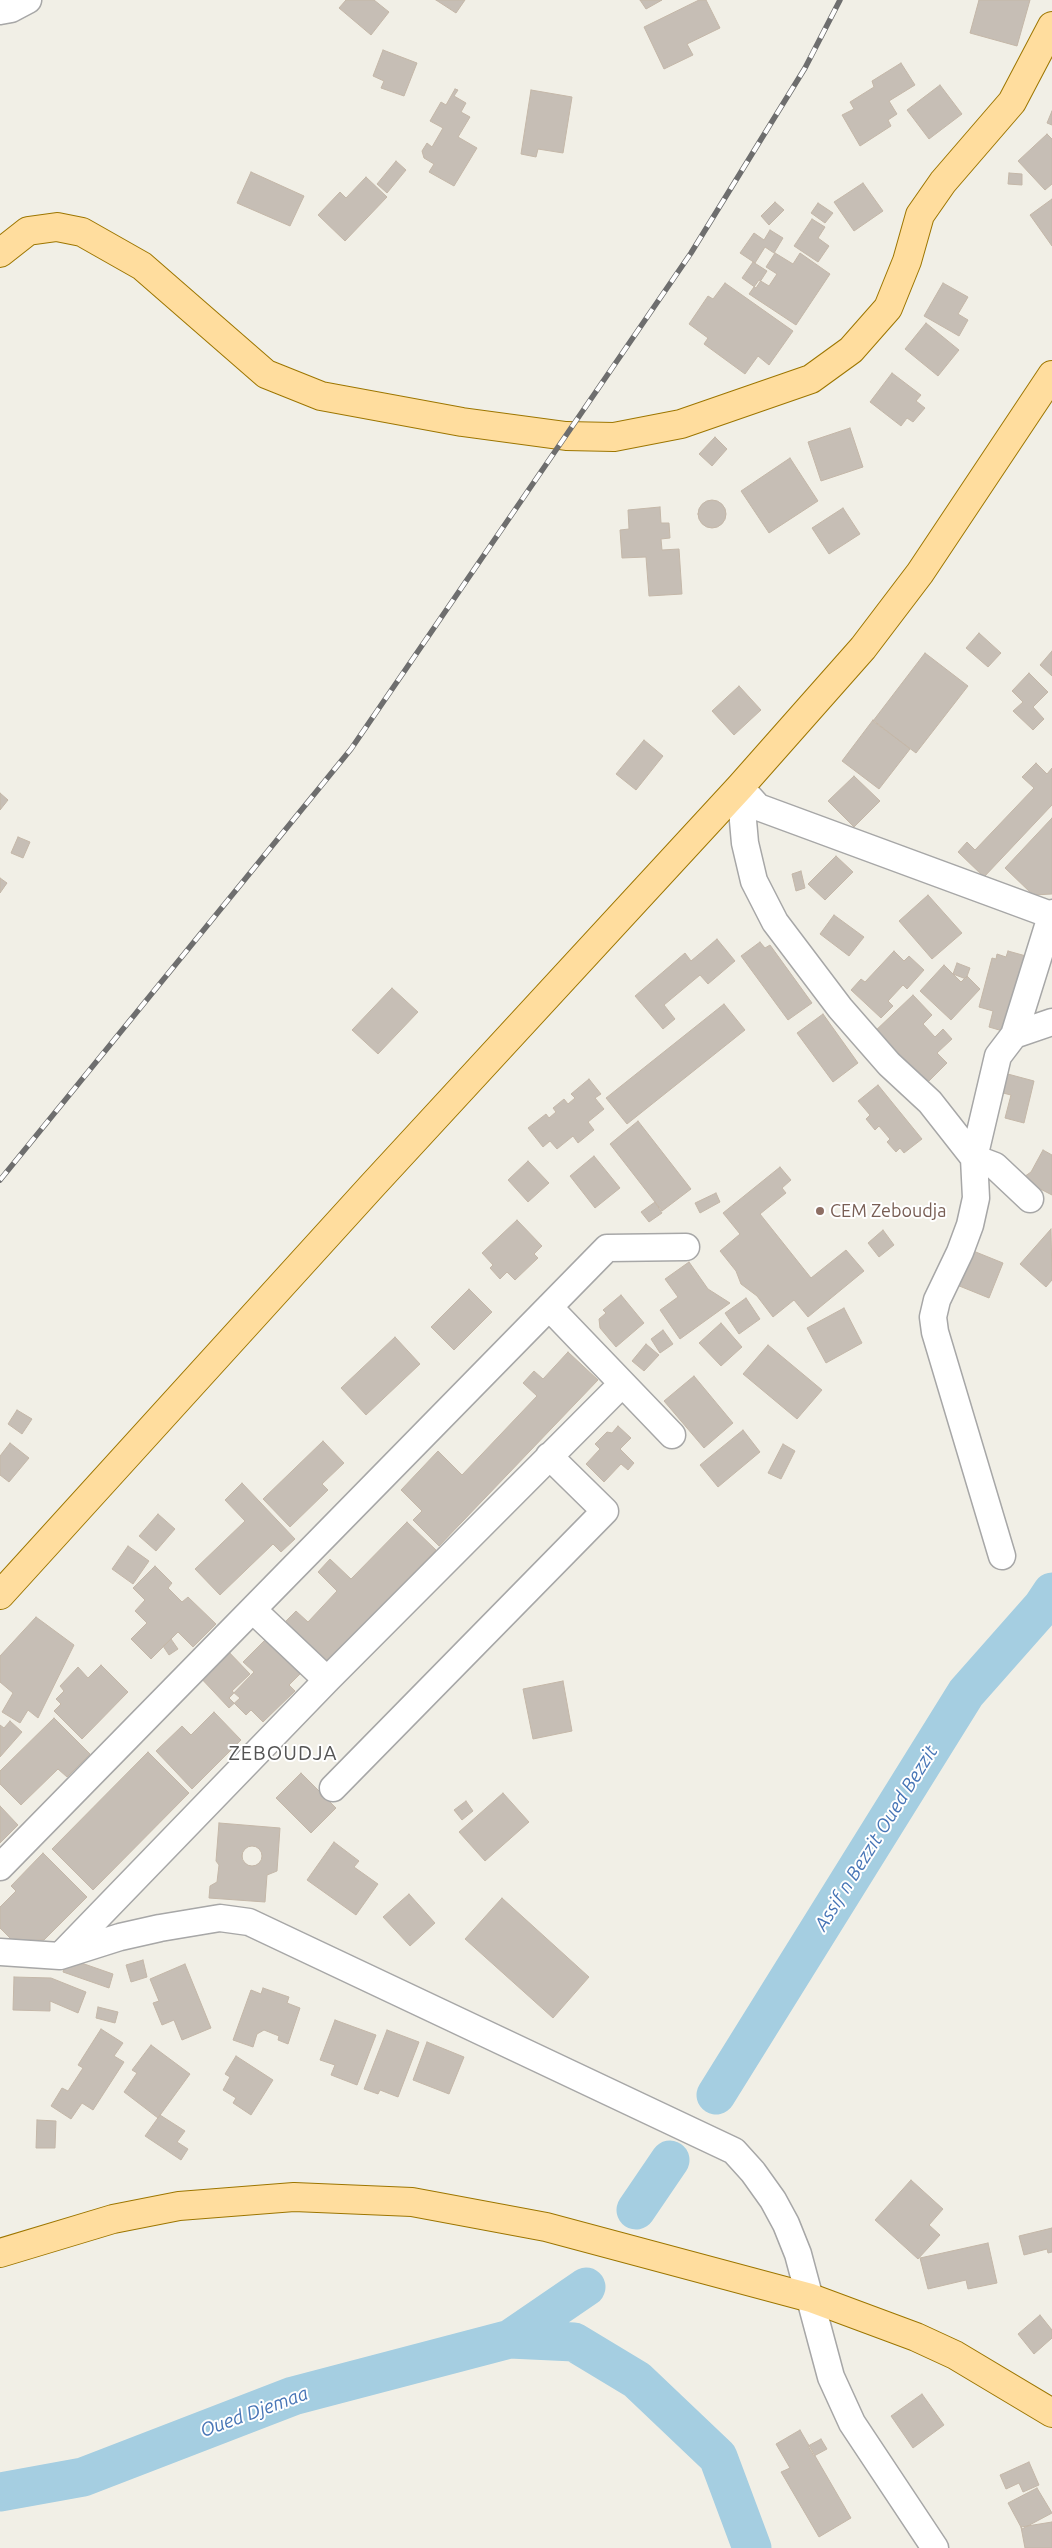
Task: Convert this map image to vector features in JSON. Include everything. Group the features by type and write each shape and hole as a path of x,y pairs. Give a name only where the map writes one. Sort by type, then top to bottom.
{"main road":[{"path":"3,244 28,231 57,227 82,232 142,266 266,374 321,396 462,422 566,436 614,437 681,424 811,379 852,350 888,308 907,261 920,215 943,182 1012,102 1052,26"},
{"path":"0,1595 370,1187 740,787 862,648 920,573 1052,375"},
{"path":"0,2253 113,2219 179,2206 294,2197 412,2202 546,2227 811,2298 955,2355 1052,2413"}],"street":[{"path":"0,11 11,9 28,0"},
{"path":"740,787 758,807 1051,914 1014,1035 998,1056 974,1158 976,1198 970,1225 960,1252 937,1300 933,1316 935,1332 1002,1556"},
{"path":"740,787 745,842 754,881 775,922 840,1008 889,1064 930,1102 974,1158 995,1166 1030,1200"},
{"path":"1014,1035 1052,1022"},
{"path":"0,1867 607,1248 686,1247"},
{"path":"549,1307 672,1435"},
{"path":"60,1956 327,1680 622,1384"},
{"path":"333,1788 605,1511 549,1456"},
{"path":"253,1610 327,1680"},
{"path":"0,1952 60,1956 120,1937 160,1928 220,1918 249,1922 734,2151 753,2172 782,2216 798,2254 831,2377 852,2423 935,2548"}],"building":[{"path":"346,0 374,0 389,12 371,35 339,8"},
{"path":"436,0 465,0 456,13"},
{"path":"640,0 662,0 646,9"},
{"path":"699,0 706,0 720,28 687,44 693,55 664,69 644,27"},
{"path":"979,0 1030,0 1017,46 970,33"},
{"path":"383,50 417,63 404,96 381,88 384,81 373,76"},
{"path":"901,63 915,85 889,101 897,114 888,120 891,126 860,146 842,115 854,109 850,102 874,87 872,81"},
{"path":"940,85 962,114 929,139 907,110"},
{"path":"455,89 458,90 454,96 466,103 461,112 470,117 458,137 477,148 454,186 429,172 434,164 424,158 422,151 427,143 432,147 443,128 430,121 441,102 446,105"},
{"path":"531,90 572,97 563,153 538,149 536,157 521,154"},
{"path":"1052,111 1052,125 1047,123"},
{"path":"1047,134 1052,139 1052,184 1045,190 1018,161"},
{"path":"396,161 406,170 387,193 377,184"},
{"path":"251,172 304,196 290,226 237,203"},
{"path":"1009,173 1022,174 1022,185 1008,184"},
{"path":"366,177 387,197 345,241 318,215 340,192 346,198"},
{"path":"863,183 883,211 854,231 834,202"},
{"path":"1052,199 1052,246 1030,215"},
{"path":"775,202 784,210 769,225 761,216"},
{"path":"818,203 833,213 825,223 811,213"},
{"path":"812,219 825,227 818,238 829,246 818,262 794,246"},
{"path":"770,230 783,238 774,253 765,247 755,263 740,253 754,233 764,240"},
{"path":"775,253 793,264 800,253 830,274 796,325 749,294 759,280 769,286 777,274 766,267"},
{"path":"753,262 767,271 756,288 742,278"},
{"path":"725,283 793,331 769,365 758,356 745,374 704,344 708,338 689,324 708,296 713,299"},
{"path":"943,283 968,297 958,314 968,320 959,336 924,316"},
{"path":"926,323 959,350 938,376 905,349"},
{"path":"892,373 921,395 916,401 925,408 913,422 907,418 901,426 870,402"},
{"path":"850,428 863,467 821,481 808,442"},
{"path":"715,437 727,449 712,466 699,454"},
{"path":"790,458 818,501 769,533 741,491"},
{"path":"712,500 722,504 726,514 722,524 712,528 702,524 698,514 702,504"},
{"path":"660,507 661,523 669,523 670,538 661,539 662,550 679,549 682,594 649,596 646,557 622,558 620,530 629,529 628,510"},
{"path":"843,508 860,534 829,554 812,528"},
{"path":"979,633 1001,653 988,667 966,648"},
{"path":"1052,651 1052,676 1040,665"},
{"path":"925,653 968,686 916,753 873,721"},
{"path":"1029,673 1048,692 1033,707 1044,719 1033,730 1013,711 1023,702 1012,691"},
{"path":"739,686 761,710 734,735 712,711"},
{"path":"873,720 910,749 879,789 842,761"},
{"path":"644,740 663,756 636,790 616,774"},
{"path":"1036,763 1047,774 1052,768 1052,805 984,877 958,852 967,842 975,850 1034,788 1022,777"},
{"path":"854,776 880,801 854,827 828,801"},
{"path":"0,793 8,800 0,810"},
{"path":"1052,818 1052,894 1033,895 1005,868"},
{"path":"18,837 30,842 23,858 11,853"},
{"path":"836,856 853,872 825,900 808,884"},
{"path":"801,871 805,888 796,891 792,874"},
{"path":"0,878 7,883 0,893"},
{"path":"928,895 962,933 932,959 899,921"},
{"path":"834,915 864,937 849,956 820,934"},
{"path":"717,939 735,961 708,984 700,975 664,1005 675,1019 663,1029 635,996 685,953 691,961"},
{"path":"760,942 765,948 770,945 812,1003 788,1020 741,956"},
{"path":"894,951 904,961 909,956 924,970 907,989 903,985 888,1001 893,1006 881,1018 851,990 861,979 865,982"},
{"path":"1008,951 1026,956 1006,1032 989,1027 993,1011 979,1007 992,958 996,959 997,954 1006,957"},
{"path":"957,963 970,968 966,979 953,974"},
{"path":"944,965 961,982 967,976 980,989 951,1020 920,991"},
{"path":"392,988 418,1012 378,1054 352,1030"},
{"path":"913,995 932,1015 923,1024 935,1037 943,1029 952,1039 937,1053 947,1063 927,1083 907,1063 898,1060 873,1033"},
{"path":"724,1004 745,1030 627,1124 606,1098"},
{"path":"823,1014 858,1063 833,1082 797,1033"},
{"path":"1004,1073 1034,1081 1024,1123 1005,1118 1011,1095 999,1092"},
{"path":"589,1079 601,1094 595,1098 604,1109 588,1122 594,1130 578,1143 573,1136 557,1149 550,1141 543,1147 528,1128 546,1114 549,1118 556,1112 553,1108 564,1099 568,1104 575,1098 571,1094"},
{"path":"878,1085 922,1139 904,1153 900,1148 896,1152 887,1142 890,1139 879,1126 875,1130 866,1119 870,1115 858,1101"},
{"path":"638,1121 691,1189 662,1211 610,1144"},
{"path":"1043,1150 1052,1155 1052,1195 1021,1179 1031,1172"},
{"path":"594,1156 620,1188 595,1208 570,1176"},
{"path":"528,1161 549,1183 528,1202 508,1180"},
{"path":"780,1167 791,1180 782,1188 786,1193 760,1214 811,1278 846,1250 864,1271 808,1317 794,1300 773,1317 757,1296 741,1284 736,1271 720,1251 740,1234 723,1213"},
{"path":"716,1193 720,1202 700,1213 695,1203"},
{"path":"655,1202 662,1213 649,1222 641,1212"},
{"path":"517,1220 542,1246 534,1254 538,1258 515,1280 507,1272 500,1279 490,1268 493,1265 482,1253"},
{"path":"1051,1229 1052,1280 1046,1287 1020,1264"},
{"path":"883,1230 894,1245 879,1257 868,1243"},
{"path":"956,1244 1003,1263 989,1298 942,1279"},
{"path":"689,1262 708,1289 730,1303 680,1339 660,1310 678,1297 665,1279"},
{"path":"469,1289 492,1312 454,1350 431,1327"},
{"path":"621,1295 644,1323 616,1347 600,1328 599,1319 606,1313 603,1310"},
{"path":"746,1298 760,1319 739,1334 725,1313"},
{"path":"844,1308 862,1343 826,1363 807,1328"},
{"path":"721,1323 742,1347 721,1366 699,1343"},
{"path":"663,1330 673,1344 660,1353 651,1339"},
{"path":"395,1337 420,1364 366,1415 341,1388"},
{"path":"646,1344 659,1355 644,1371 632,1361"},
{"path":"768,1345 822,1390 797,1419 743,1374"},
{"path":"568,1352 598,1380 439,1546 413,1520 422,1511 401,1490 438,1451 462,1475 537,1396 523,1383 534,1371 543,1379"},
{"path":"694,1376 733,1423 704,1448 664,1401"},
{"path":"17,1410 32,1419 22,1434 8,1424"},
{"path":"618,1426 631,1438 620,1449 634,1463 628,1470 621,1464 604,1482 586,1464 600,1449 595,1444 607,1432 612,1433"},
{"path":"743,1430 760,1452 718,1487 700,1465"},
{"path":"323,1441 344,1463 322,1484 328,1490 290,1527 263,1499"},
{"path":"10,1443 29,1458 9,1482 0,1475 0,1456"},
{"path":"783,1444 795,1451 781,1479 768,1473"},
{"path":"242,1483 295,1539 281,1552 273,1544 220,1595 195,1569 245,1521 225,1500"},
{"path":"158,1514 175,1529 156,1551 139,1536"},
{"path":"407,1522 436,1550 325,1663 284,1623 296,1611 308,1622 337,1591 318,1572 330,1559 351,1579"},
{"path":"128,1546 149,1561 133,1584 112,1569"},
{"path":"155,1566 172,1583 168,1588 182,1602 188,1597 216,1624 193,1647 178,1632 151,1659 131,1639 147,1623 135,1611 145,1600 133,1588"},
{"path":"36,1617 74,1645 38,1718 28,1710 20,1723 2,1712 13,1693 0,1682 0,1656"},
{"path":"171,1639 178,1649 169,1655 163,1646"},
{"path":"265,1640 300,1674 289,1685 295,1691 263,1722 251,1710 246,1715 229,1698 254,1672 243,1662"},
{"path":"225,1648 250,1674 232,1691 240,1698 229,1708 197,1674"},
{"path":"101,1665 128,1692 82,1739 54,1711 61,1704 56,1699 64,1691 60,1686 78,1667 88,1678"},
{"path":"563,1681 572,1731 533,1739 523,1689"},
{"path":"214,1712 241,1740 192,1789 156,1751 182,1726 191,1735"},
{"path":"54,1718 90,1754 67,1777 58,1769 21,1805 0,1784 0,1771"},
{"path":"10,1721 22,1732 0,1757 0,1725 4,1728"},
{"path":"148,1752 189,1793 93,1890 52,1849"},
{"path":"301,1773 336,1808 311,1833 276,1798"},
{"path":"503,1793 529,1822 485,1861 459,1832"},
{"path":"466,1801 473,1811 462,1820 454,1810"},
{"path":"0,1806 18,1825 0,1843"},
{"path":"219,1823 280,1828 277,1871 267,1875 265,1902 209,1898 210,1886 217,1882 219,1865 216,1861"},
{"path":"334,1842 359,1861 354,1867 378,1884 356,1915 307,1880"},
{"path":"252,1846 259,1849 262,1856 259,1863 252,1866 245,1863 242,1856 245,1849"},
{"path":"43,1853 87,1897 44,1940 13,1941 0,1928 0,1907 16,1891 11,1886"},
{"path":"409,1894 435,1923 410,1946 383,1917"},
{"path":"502,1898 589,1977 553,2018 465,1939"},
{"path":"67,1958 113,1974 109,1988 63,1972"},
{"path":"143,1960 147,1977 131,1982 126,1965"},
{"path":"185,1964 211,2028 182,2040 174,2020 162,2025 153,2003 159,2001 150,1979"},
{"path":"14,1977 51,1978 86,1992 78,2013 50,2001 50,2011 13,2010"},
{"path":"263,1988 289,1997 287,2003 300,2008 288,2044 278,2040 279,2036 264,2030 257,2034 253,2047 233,2040 251,1990 261,1994"},
{"path":"98,2007 118,2012 115,2023 96,2018"},
{"path":"335,2020 376,2035 357,2085 331,2075 335,2065 320,2060"},
{"path":"101,2029 123,2043 114,2056 124,2062 93,2110 82,2103 71,2119 51,2106 62,2088 68,2091 83,2068 78,2065"},
{"path":"387,2030 419,2042 398,2097 380,2090 378,2094 364,2089"},
{"path":"427,2042 464,2057 449,2094 413,2080"},
{"path":"151,2045 190,2074 158,2118 124,2092 137,2073 132,2070"},
{"path":"236,2056 273,2080 251,2115 233,2103 236,2098 223,2090 230,2077 225,2074"},
{"path":"160,2115 185,2131 177,2142 188,2149 181,2160 145,2136"},
{"path":"37,2120 56,2121 55,2148 36,2148"},
{"path":"911,2180 943,2209 929,2225 940,2235 918,2259 875,2220"},
{"path":"1052,2228 1052,2252 1048,2253 1047,2249 1024,2255 1019,2236"},
{"path":"988,2243 997,2283 968,2289 966,2280 928,2289 920,2258"},
{"path":"1040,2315 1052,2330 1052,2338 1034,2354 1018,2334"},
{"path":"922,2394 944,2425 913,2448 891,2416"},
{"path":"800,2430 851,2518 819,2537 781,2472 790,2468 776,2444"},
{"path":"821,2439 827,2449 814,2456 808,2446"},
{"path":"1029,2462 1039,2485 1023,2492 1019,2483 1006,2489 1000,2475"},
{"path":"1037,2488 1052,2513 1022,2529 1008,2503"},
{"path":"1052,2522 1052,2548 1025,2548 1021,2527"}],"waterway":[{"name":"Assif n Bezzit Oued Bezzit","path":"716,2095 966,1693 1042,1607 1052,1592"},
{"path":"636,2210 670,2160"},
{"path":"510,2339 586,2287"},
{"name":"Oued Djemaa","path":"0,2492 83,2477 293,2396 510,2339 574,2342 637,2380 718,2457 752,2548"}],"railway":[{"path":"0,1180 351,749 691,253 805,68 840,0"}],"place":[{"name":"CEM Zeboudja","path":"820,1211"}],"district":[{"name":"ZEBOUDJA","path":"283,1753"}]}
